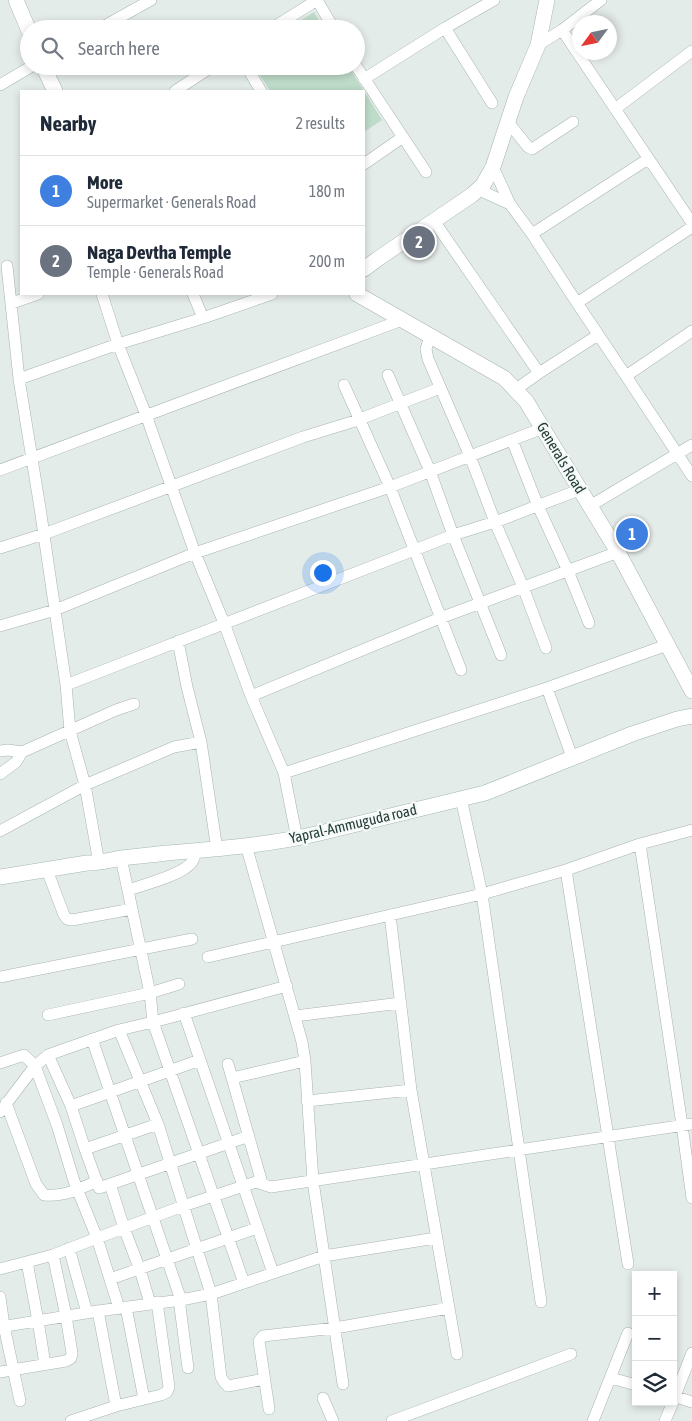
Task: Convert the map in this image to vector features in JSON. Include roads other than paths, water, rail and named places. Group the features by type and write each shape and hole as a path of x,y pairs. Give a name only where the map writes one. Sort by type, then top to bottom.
{"street":[{"path":"16,0 24,20"},
{"path":"286,20 317,0 329,20"},
{"path":"365,268 478,190 487,179 493,167 516,97 538,45 547,0"},
{"path":"538,45 562,30 601,0"},
{"path":"114,20 146,1"},
{"path":"364,79 486,2"},
{"path":"445,28 492,103"},
{"path":"562,30 692,225 577,303"},
{"path":"615,109 690,56"},
{"path":"0,85 20,73"},
{"path":"47,75 55,90"},
{"path":"177,90 199,75"},
{"path":"251,75 260,90"},
{"path":"362,75 426,172"},
{"path":"508,122 528,147 532,149 573,122"},
{"path":"365,163 403,137"},
{"path":"532,234 648,158"},
{"path":"493,167 510,204 532,234 692,476"},
{"path":"478,190 510,204"},
{"path":"434,221 539,373"},
{"path":"7,266 19,379 66,684 70,731 84,784 100,863"},
{"path":"12,303 35,295"},
{"path":"102,295 118,344 146,415 195,553 251,696 284,773 297,839"},
{"path":"193,295 203,318"},
{"path":"19,379 118,344 269,295"},
{"name":"Generals Road","path":"360,295 504,378 526,401 618,552 692,691"},
{"path":"0,470 402,320"},
{"path":"626,376 692,331"},
{"path":"515,390 598,335"},
{"path":"430,336 426,349 427,354 470,456 546,648"},
{"path":"388,375 430,471 453,535 501,655"},
{"path":"344,385 390,487 461,670"},
{"path":"0,548 44,534 440,388"},
{"path":"0,626 55,610 195,553 390,487 543,428"},
{"path":"512,440 538,506 568,571 589,623"},
{"path":"590,506 692,445"},
{"path":"66,684 453,535 495,522 579,490"},
{"path":"251,696 440,618 618,552"},
{"path":"178,641 201,742 217,850"},
{"path":"284,773 547,688 667,645"},
{"path":"547,688 572,757"},
{"path":"0,751 22,752 116,710 134,704"},
{"name":"Yapral-Ammuguda road","path":"0,877 88,863 100,863 121,858 217,850 297,839 485,793 632,734 692,716"},
{"path":"0,831 84,784 174,748 201,742"},
{"path":"0,774 16,762 22,752"},
{"path":"461,798 482,894 541,1302"},
{"path":"208,957 482,894 566,870 640,844 692,830"},
{"path":"640,844 687,1124 692,1198"},
{"path":"246,845 287,986 304,1061 313,1181 343,1384"},
{"path":"128,890 170,876 184,869 192,862 197,851"},
{"path":"121,858 150,993 153,1022 244,1283"},
{"path":"47,870 67,919 72,920 132,909"},
{"path":"566,870 628,1264"},
{"path":"390,915 411,1090 457,1354"},
{"path":"0,977 192,940"},
{"path":"48,1015 150,993 179,984"},
{"path":"97,1181 78,1190 55,1196 44,1195 36,1184 3,1107 34,1066 48,1055 119,1030 287,986"},
{"path":"295,1016 401,1003"},
{"path":"184,1013 273,1273"},
{"path":"119,1030 158,1124 211,1294 221,1378 228,1386 264,1379"},
{"path":"92,1039 181,1300 180,1307 188,1368"},
{"path":"0,1063 24,1055 34,1066 57,1125 110,1280 122,1308 144,1399"},
{"path":"48,1055 71,1106 99,1188 249,1136"},
{"path":"71,1106 200,1060"},
{"path":"232,1078 304,1061"},
{"path":"228,1064 262,1183"},
{"path":"307,1101 411,1090"},
{"path":"85,1150 158,1124"},
{"path":"0,1269 53,1255 183,1206 256,1182 271,1187 687,1124"},
{"path":"71,1421 116,1406 161,1396 167,1392 169,1387 154,1303 124,1228 110,1184"},
{"path":"110,1280 257,1228"},
{"path":"2,1326 211,1294 324,1256 436,1238"},
{"path":"69,1248 92,1312 116,1406"},
{"path":"0,1372 66,1362 71,1358 72,1353 66,1316 53,1255"},
{"path":"27,1262 45,1364"},
{"path":"0,1297 2,1326 20,1401"},
{"path":"269,1409 259,1341 263,1336 335,1328 449,1308"},
{"path":"593,1421 628,1333"},
{"path":"677,1391 692,1353"},
{"path":"392,1421 571,1354"},
{"path":"611,1378 632,1384"},
{"path":"323,1398 333,1421"},
{"path":"677,1400 692,1402"},
{"path":"666,1421 671,1406"}],"place":[{"name":"Naga Devtha Temple","path":"419,242"},
{"name":"More","path":"632,534"}]}
